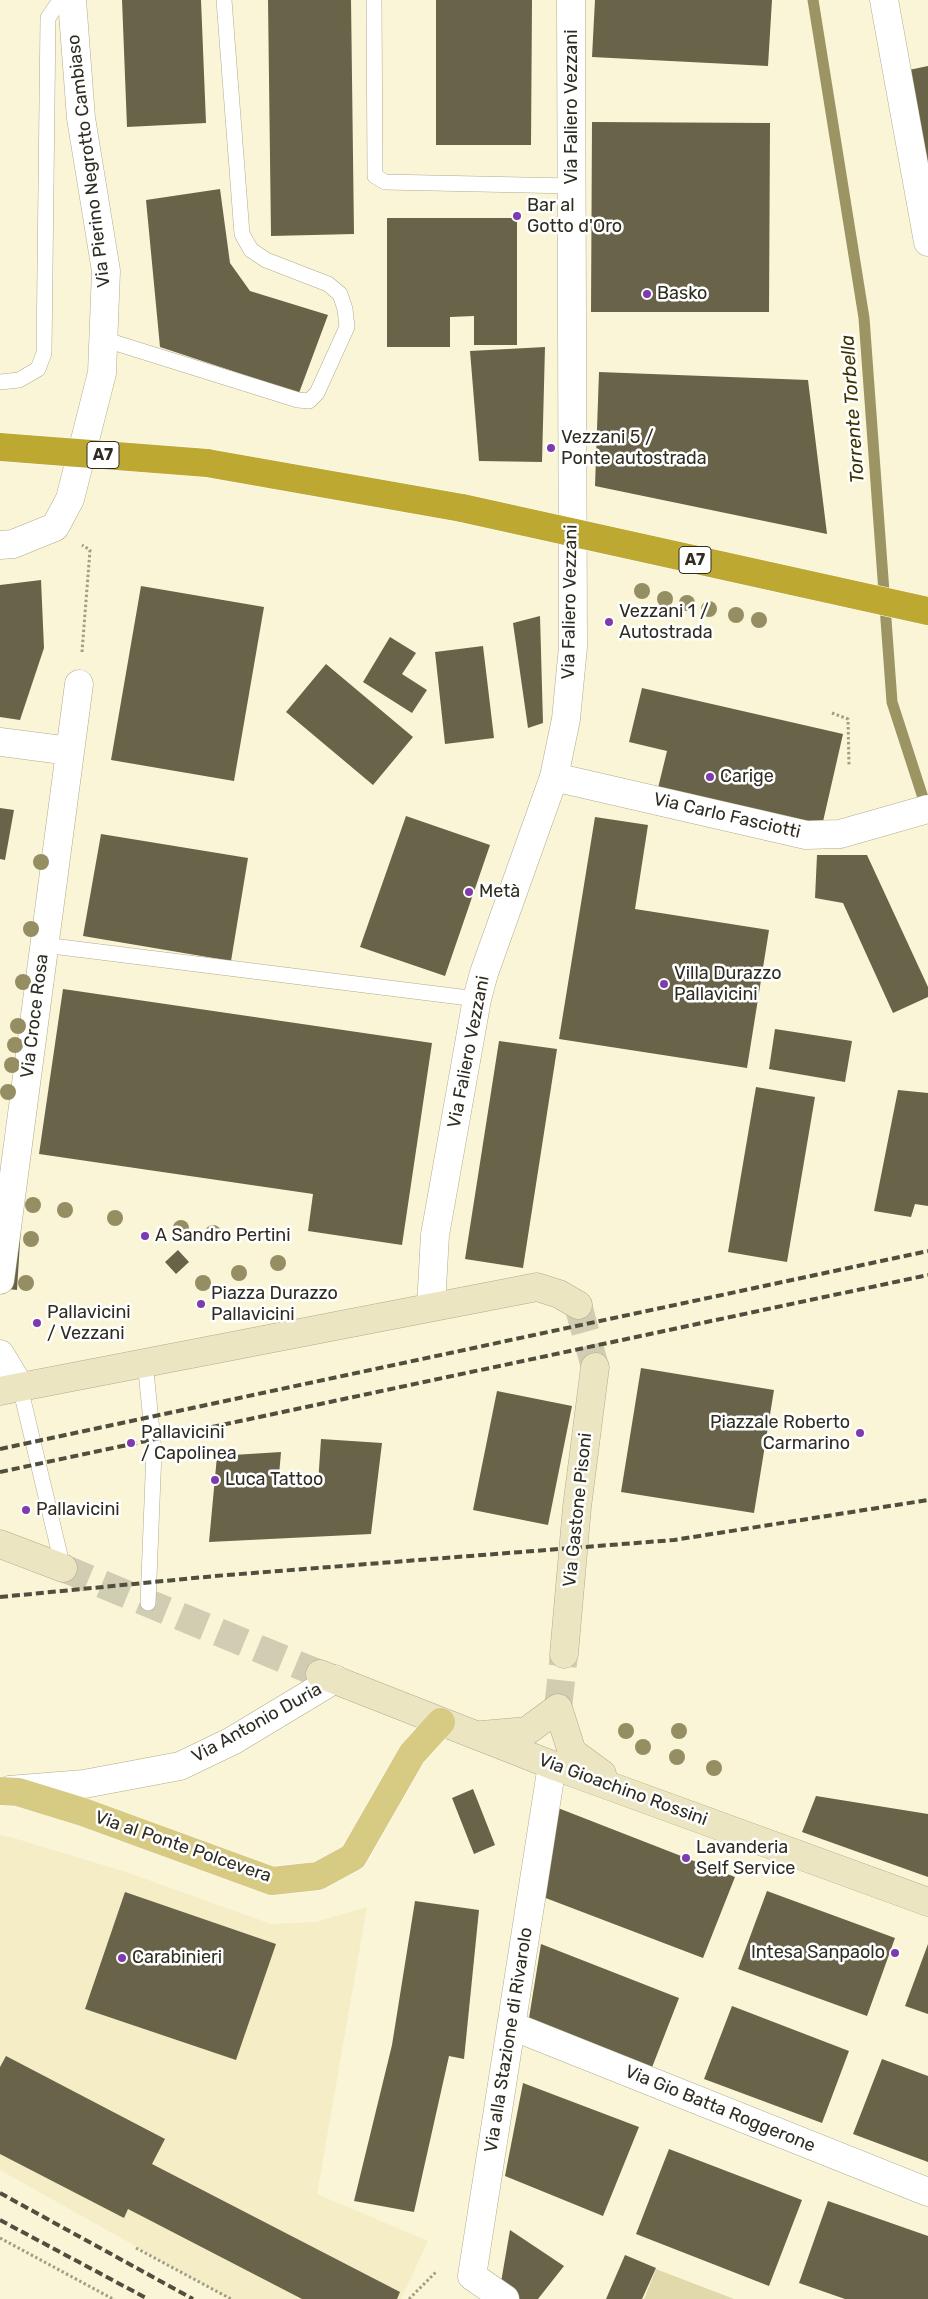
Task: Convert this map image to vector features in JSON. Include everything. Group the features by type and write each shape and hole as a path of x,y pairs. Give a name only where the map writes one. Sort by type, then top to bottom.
{"highway":[{"name":"A7","path":"0,447 206,463 462,508 928,611"}],"main road":[{"path":"10,1389 145,1361 537,1287 559,1294 578,1305"},
{"name":"Via Gastone Pisoni","path":"564,1654 577,1507 595,1366"},
{"path":"0,1544 63,1568"},
{"name":"Via Gioachino Rossini","path":"328,1676 552,1765 928,1902"},
{"path":"476,1735 527,1731 558,1708 572,1752 621,1789"},
{"name":"Via al Ponte Polcevera","path":"0,1790 18,1792 83,1812 272,1881 318,1876 353,1857 412,1754 441,1722"}],"street":[{"name":"Via Pierino Negrotto Cambiaso","path":"55,527 70,500 102,373 106,271 81,118 72,0"},
{"name":"Via Faliero Vezzani","path":"432,1306 435,1235 477,999 484,973 554,777 566,720 573,647 571,0"},
{"path":"884,0 928,242"},
{"path":"0,545 13,544 55,527"},
{"name":"Via Croce Rosa","path":"0,1280 79,684"},
{"path":"0,742 70,751"},
{"name":"Via Carlo Fasciotti","path":"554,777 806,835 840,834 928,809"},
{"path":"0,1354 10,1389"},
{"name":"Via Antonio Duria","path":"0,1790 84,1784 180,1766 232,1741 328,1676"},
{"name":"Via alla Stazione di Rivarolo","path":"505,2299 472,2276 552,1765"},
{"name":"Via Gio Batta Roggerone","path":"512,2026 928,2192"}],"lane":[{"path":"0,382 19,380 38,369 44,353 48,18 60,0"},
{"path":"103,339 298,400 309,401 317,393 347,327 345,309 340,294 328,284 266,260 251,250 242,234 224,0"},
{"path":"374,0 375,176 385,182 572,186"},
{"path":"44,945 477,999"},
{"path":"145,1361 154,1451 148,1603"},
{"path":"10,1389 63,1568"}],"path":[{"path":"55,527 90,550 79,684"},
{"path":"832,713 848,719 849,765"},
{"path":"0,2238 113,2299"},
{"path":"136,2248 231,2299"}],"shaded area":[{"path":"0,1835 126,1872 271,1924 316,1922 367,1907 317,2194 428,2241 401,2299 230,2299 0,2170"},
{"path":"656,2269 734,2299 644,2299"}],"building":[{"path":"122,0 201,0 206,123 127,127"},
{"path":"268,0 351,0 354,234 271,236"},
{"path":"436,0 532,0 531,145 436,145"},
{"path":"595,0 772,0 768,66 592,57"},
{"path":"928,66 928,189 904,71"},
{"path":"592,122 770,123 769,312 591,312"},
{"path":"220,189 230,263 250,291 328,315 299,393 160,347 146,200"},
{"path":"387,218 517,218 517,345 474,345 474,316 450,317 450,347 387,347"},
{"path":"545,347 542,462 479,461 470,351"},
{"path":"599,372 808,380 827,534 595,486"},
{"path":"41,580 44,648 20,720 0,717 0,585"},
{"path":"141,586 264,607 234,781 111,760"},
{"path":"540,616 543,723 528,728 513,623"},
{"path":"390,637 416,653 402,674 427,690 412,713 363,682"},
{"path":"483,646 494,738 445,744 435,652"},
{"path":"326,664 413,737 373,785 286,712"},
{"path":"642,688 843,734 822,826 658,788 667,751 629,742"},
{"path":"0,808 14,810 5,860 0,859"},
{"path":"406,816 490,845 445,976 360,947"},
{"name":"Villa Durazzo Pallavicini","path":"595,817 648,825 635,909 769,930 747,1068 559,1039"},
{"path":"101,834 248,858 231,961 83,936"},
{"path":"817,855 867,855 928,987 928,997 893,1013 843,903 815,898"},
{"path":"63,989 432,1043 402,1245 308,1231 313,1194 39,1154"},
{"path":"775,1029 852,1041 845,1082 769,1069"},
{"path":"499,1041 557,1049 523,1268 465,1259"},
{"path":"756,1087 815,1097 787,1262 728,1252"},
{"path":"898,1090 928,1093 928,1206 915,1204 911,1217 874,1211"},
{"path":"23,1194 17,1290 8,1289"},
{"path":"178,1250 189,1262 176,1274 165,1262"},
{"path":"641,1368 774,1390 754,1513 621,1492"},
{"path":"497,1391 572,1406 548,1525 473,1510"},
{"path":"321,1439 382,1443 371,1534 209,1542 217,1456 281,1452 278,1487 318,1484"},
{"path":"473,1789 495,1845 474,1854 452,1798"},
{"path":"816,1796 928,1814 928,1877 802,1832"},
{"path":"558,1808 735,1877 703,1958 543,1897"},
{"path":"767,1891 895,1938 867,2016 738,1969"},
{"path":"125,1892 276,1944 236,2060 85,2009"},
{"path":"415,1901 479,1910 464,2059 449,2056 414,2212 354,2201 392,2045"},
{"path":"541,1944 679,1998 651,2070 529,2018"},
{"path":"928,1944 928,2014 905,2006"},
{"path":"732,2006 849,2051 822,2123 704,2079"},
{"path":"6,2056 165,2139 152,2164 400,2292 397,2299 302,2299 128,2209 124,2218 0,2154 0,2067"},
{"path":"882,2059 928,2076 928,2162 853,2134"},
{"path":"523,2083 639,2127 603,2216 505,2176"},
{"path":"669,2149 802,2200 769,2286 636,2234"},
{"path":"828,2201 928,2236 928,2299 845,2299 799,2283"},
{"path":"510,2230 564,2266 538,2299 520,2299 500,2288"},
{"path":"625,2255 656,2268 642,2299 606,2299"}],"waterway":[{"name":"Torrente Torbella","path":"813,0 864,318 892,702 927,810"}],"tunnel":[{"path":"578,1305 595,1367"},
{"path":"63,1568 320,1674"},
{"path":"558,1708 564,1654"}],"railway":[{"path":"0,1449 928,1251"},
{"path":"0,1472 928,1275"},
{"path":"0,1597 215,1576 674,1540 928,1500"},
{"path":"0,2193 193,2299"},
{"path":"0,2220 148,2299"}],"place":[{"name":"Bar al Gotto d'Oro","path":"517,216"},
{"name":"Basko","path":"647,294"},
{"name":"Vezzani 5 / Ponte autostrada","path":"551,448"},
{"name":"Vezzani 1 / Autostrada","path":"609,622"},
{"name":"Carige","path":"710,777"},
{"name":"Metà","path":"469,892"},
{"name":"Villa Durazzo Pallavicini","path":"664,984"},
{"name":"A Sandro Pertini","path":"145,1236"},
{"name":"Piazza Durazzo Pallavicini","path":"201,1304"},
{"name":"Pallavicini / Vezzani","path":"37,1323"},
{"name":"Piazzale Roberto Carmarino","path":"860,1433"},
{"name":"Pallavicini / Capolinea","path":"131,1443"},
{"name":"Luca Tattoo","path":"215,1480"},
{"name":"Pallavicini","path":"26,1510"},
{"name":"Lavanderia Self Service","path":"686,1858"},
{"name":"Intesa Sanpaolo","path":"895,1953"},
{"name":"Carabinieri","path":"122,1958"}]}
